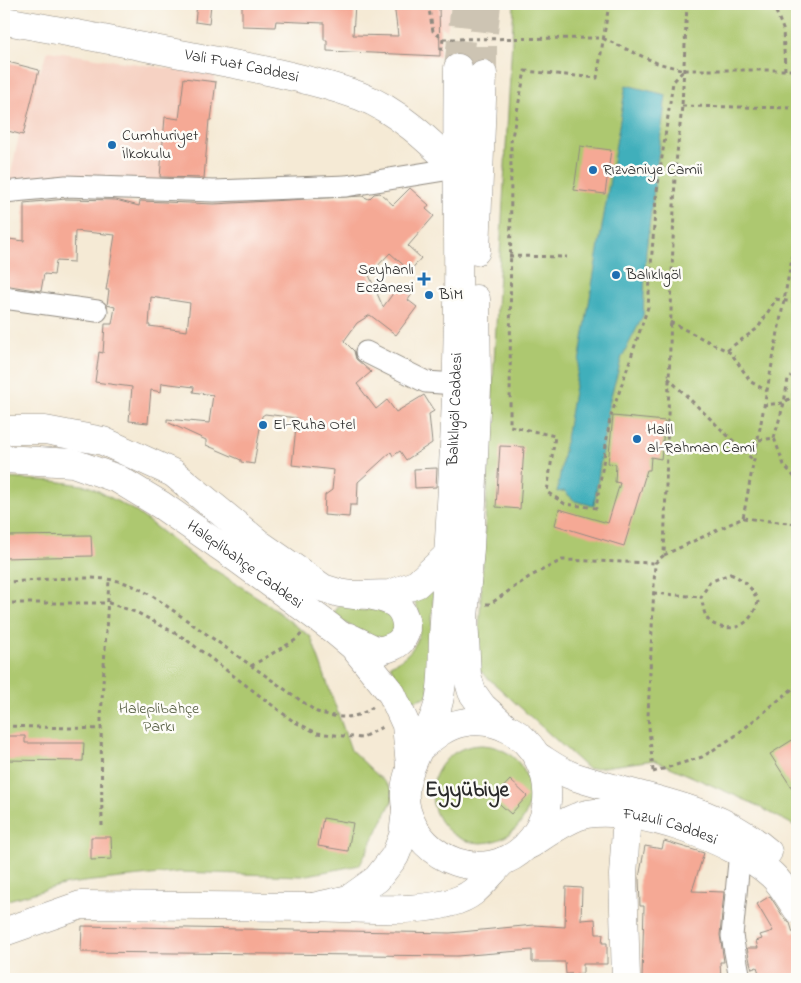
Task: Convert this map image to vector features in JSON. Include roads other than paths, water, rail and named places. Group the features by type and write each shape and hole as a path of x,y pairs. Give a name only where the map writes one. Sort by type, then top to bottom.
{"main road":[{"name":"Vali Fuat Caddesi","path":"4,21 62,30 238,64 361,97 400,119 434,145 457,168"},
{"name":"Balıklıgöl Caddesi","path":"416,755 439,704 456,384 458,308 457,168 470,71 476,222 477,387 466,602 467,675 472,692 482,706 505,728"},
{"name":"Haleplibahçe Caddesi","path":"4,430 45,430 103,441 173,473 261,545 323,588 339,593 390,594 417,584 448,555"},
{"name":"Haleplibahçe Caddesi","path":"4,459 73,463 118,479 161,505 224,549 330,626 353,646 397,705 416,755"},
{"path":"330,626 378,652 394,646 402,639 405,631 405,618 400,609 392,602 369,595"},
{"path":"4,932 81,905 376,908 438,906 472,893 539,829 548,806 547,781 539,758 524,740 505,728 483,722 461,723 440,731 416,755 404,787 406,810 403,836 395,856 377,879 349,899 313,907"},
{"name":"Fuzuli Caddesi","path":"539,758 571,776 659,799 743,832 784,866 797,882"},
{"path":"406,810 416,833 432,851 454,863 479,866 513,854"},
{"name":"Fuzuli Caddesi","path":"513,854 560,826 586,814 627,815 667,822 740,851 773,876 797,909"},
{"path":"626,979 623,875 627,815"}],"street":[{"path":"4,192 66,186 214,191 346,186 457,168"},
{"path":"4,298 97,311"},
{"path":"366,352 426,382 456,384"},
{"path":"740,851 732,936 740,979"}],"water":[{"name":"Balıklıgöl","path":"626,85 666,95 646,251 643,316 622,357 609,403 594,506 575,501 564,491 557,492"}],"tunnel":[{"path":"458,68 465,4"},
{"path":"483,74 483,42 487,4"}],"place":[{"name":"Cumhuriyet İlkokulu","path":"112,145"},
{"name":"Rızvaniye Camii","path":"593,170"},
{"name":"Balıklıgöl","path":"616,275"},
{"name":"Seyhanlı Eczanesi","path":"424,279"},
{"name":"BİM","path":"429,295"},
{"name":"El-Ruha Otel","path":"263,425"},
{"name":"Halil al-Rahman Cami","path":"637,439"}],"district":[{"name":"Eyyübiye","path":"467,791"}],"park label":[{"name":"Haleplibahçe Parkı","path":"159,718"}]}
